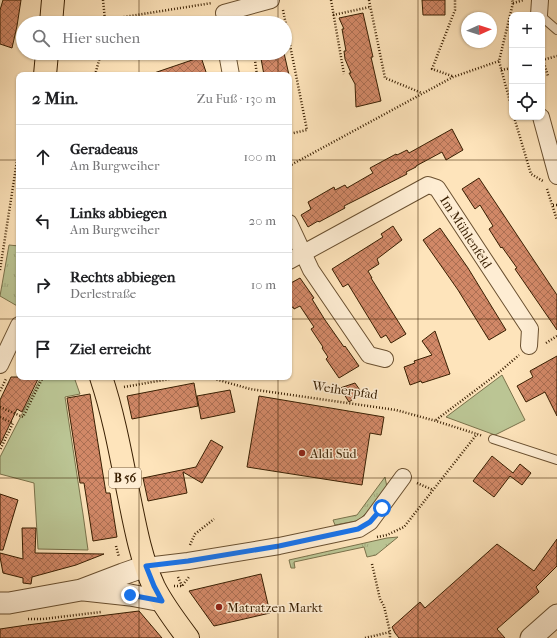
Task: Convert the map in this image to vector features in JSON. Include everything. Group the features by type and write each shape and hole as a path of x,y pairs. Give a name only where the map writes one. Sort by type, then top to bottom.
{"main road":[{"path":"51,16 53,0"},
{"path":"45,72 46,60"},
{"name":"B 56","path":"103,383 118,444 135,529 146,566 162,601 188,638"}],"street":[{"path":"540,0 540,12"},
{"path":"223,9 277,3"},
{"path":"228,60 230,72"},
{"path":"542,120 557,176"},
{"name":"Im Mühlenfeld","path":"292,260 428,185 437,188 530,329 529,346"},
{"path":"292,230 311,270 369,355 385,359"},
{"path":"0,365 16,331"},
{"path":"0,603 9,603 81,590 146,566 188,561 279,546 358,529 370,522 403,477"},
{"path":"81,590 130,595 162,601"},
{"path":"531,638 557,615"}],"lane":[{"path":"545,19 557,30"},
{"path":"493,439 557,460"}],"path":[{"path":"103,0 105,16"},
{"path":"331,0 344,74"},
{"path":"369,0 386,78 423,93"},
{"path":"453,77 432,69 455,10 455,0"},
{"path":"509,98 499,61 512,2 524,0"},
{"path":"277,3 281,16"},
{"path":"333,15 370,7"},
{"path":"154,16 223,9"},
{"path":"545,59 557,56"},
{"path":"96,72 99,60"},
{"path":"255,60 257,72"},
{"path":"292,60 307,130 292,133"},
{"path":"292,164 453,77 499,61"},
{"path":"545,68 548,76"},
{"path":"501,70 509,69"},
{"path":"515,120 531,174 545,183 557,220"},
{"path":"0,270 16,167"},
{"path":"436,421 497,374 529,346"},
{"path":"0,407 23,417 41,380"},
{"path":"103,383 146,380"},
{"name":"Weiherpfad","path":"218,380 250,389 396,410 477,434 404,527 387,535"},
{"path":"0,417 13,423 0,450"},
{"path":"189,546 195,534 214,520"},
{"path":"372,564 380,599 384,606 390,638"},
{"path":"178,576 182,586"},
{"path":"22,620 43,619 105,611"},
{"path":"365,638 390,632"}],"green space":[{"path":"9,245 16,246 16,305 0,296"},
{"path":"502,375 525,420 495,435 446,417"},
{"path":"39,380 75,380 80,394 65,397 88,550 38,549 34,483 0,474 0,457"},
{"path":"385,477 387,487 360,519 335,525 333,520 357,515"},
{"path":"398,537 376,555 367,557 364,547 294,562 295,568 291,568 289,560 387,538"}],"building":[{"path":"3,0 21,0 19,16 16,16 16,30 12,48 0,44 0,10"},
{"path":"422,0 445,0 445,15 423,15"},
{"path":"363,13 381,101 356,107 355,84 349,73 351,73 345,59 344,51 346,51 342,29 344,29 339,18"},
{"path":"192,60 202,60 206,72 157,72"},
{"path":"261,60 286,60 288,72 263,72"},
{"path":"452,129 463,150 446,160 442,152 406,172 407,174 344,206 345,208 308,227 301,215 311,209 308,202 334,187 335,190 345,185 347,188 373,173 370,168 396,154 397,155 407,150 409,153"},
{"path":"479,178 557,295 557,330 515,269 517,268 502,247 501,248 489,229 493,226 480,205 475,209 462,189"},
{"path":"393,226 402,240 377,259 379,264 368,271 406,334 391,343 386,335 381,338 348,284 343,287 332,269 383,237 381,234"},
{"path":"440,228 468,268 506,330 489,340 458,290 423,240"},
{"path":"300,278 314,298 312,299 325,320 359,366 339,378 326,359 328,357 322,348 323,347 311,329 314,327 300,306 294,309 292,308 292,282"},
{"path":"435,331 450,374 422,383 421,381 410,385 404,367 415,363 414,361 432,355 422,341"},
{"path":"557,356 557,416 545,392 526,402 517,386 533,377 530,371"},
{"path":"11,377 16,377 16,380 38,380 22,412 17,409 0,445 0,400"},
{"path":"194,383 198,406 132,419 127,396"},
{"path":"355,383 362,393 349,402 340,388"},
{"path":"230,390 235,412 201,419 197,396"},
{"path":"90,394 106,493 110,493 117,537 93,541 84,483 80,483 67,398"},
{"name":"Aldi Süd","path":"259,396 384,417 381,435 370,433 362,485 247,467"},
{"path":"211,440 223,447 202,483 183,472 187,493 148,501 143,478 196,467"},
{"path":"492,456 513,473 520,464 531,473 522,485 510,476 494,497 473,481"},
{"path":"0,494 18,500 3,550 0,550"},
{"path":"22,528 36,528 35,553 104,554 76,565 32,577 31,584 23,583 23,578 3,573 0,557 0,553 23,559"},
{"path":"557,539 557,566 536,587 539,592 497,629 505,638 399,638 395,633 392,627 420,602 425,608 497,544 534,571"},
{"path":"261,574 270,613 214,626 189,591"},
{"path":"139,611 162,638 0,638 0,629"}],"place":[{"name":"Aldi Süd","path":"302,453"},
{"name":"Matratzen Markt","path":"219,607"}],"route":[{"path":"130,595 162,601 146,566 188,561 279,546 358,529 370,522 382,508"}]}
